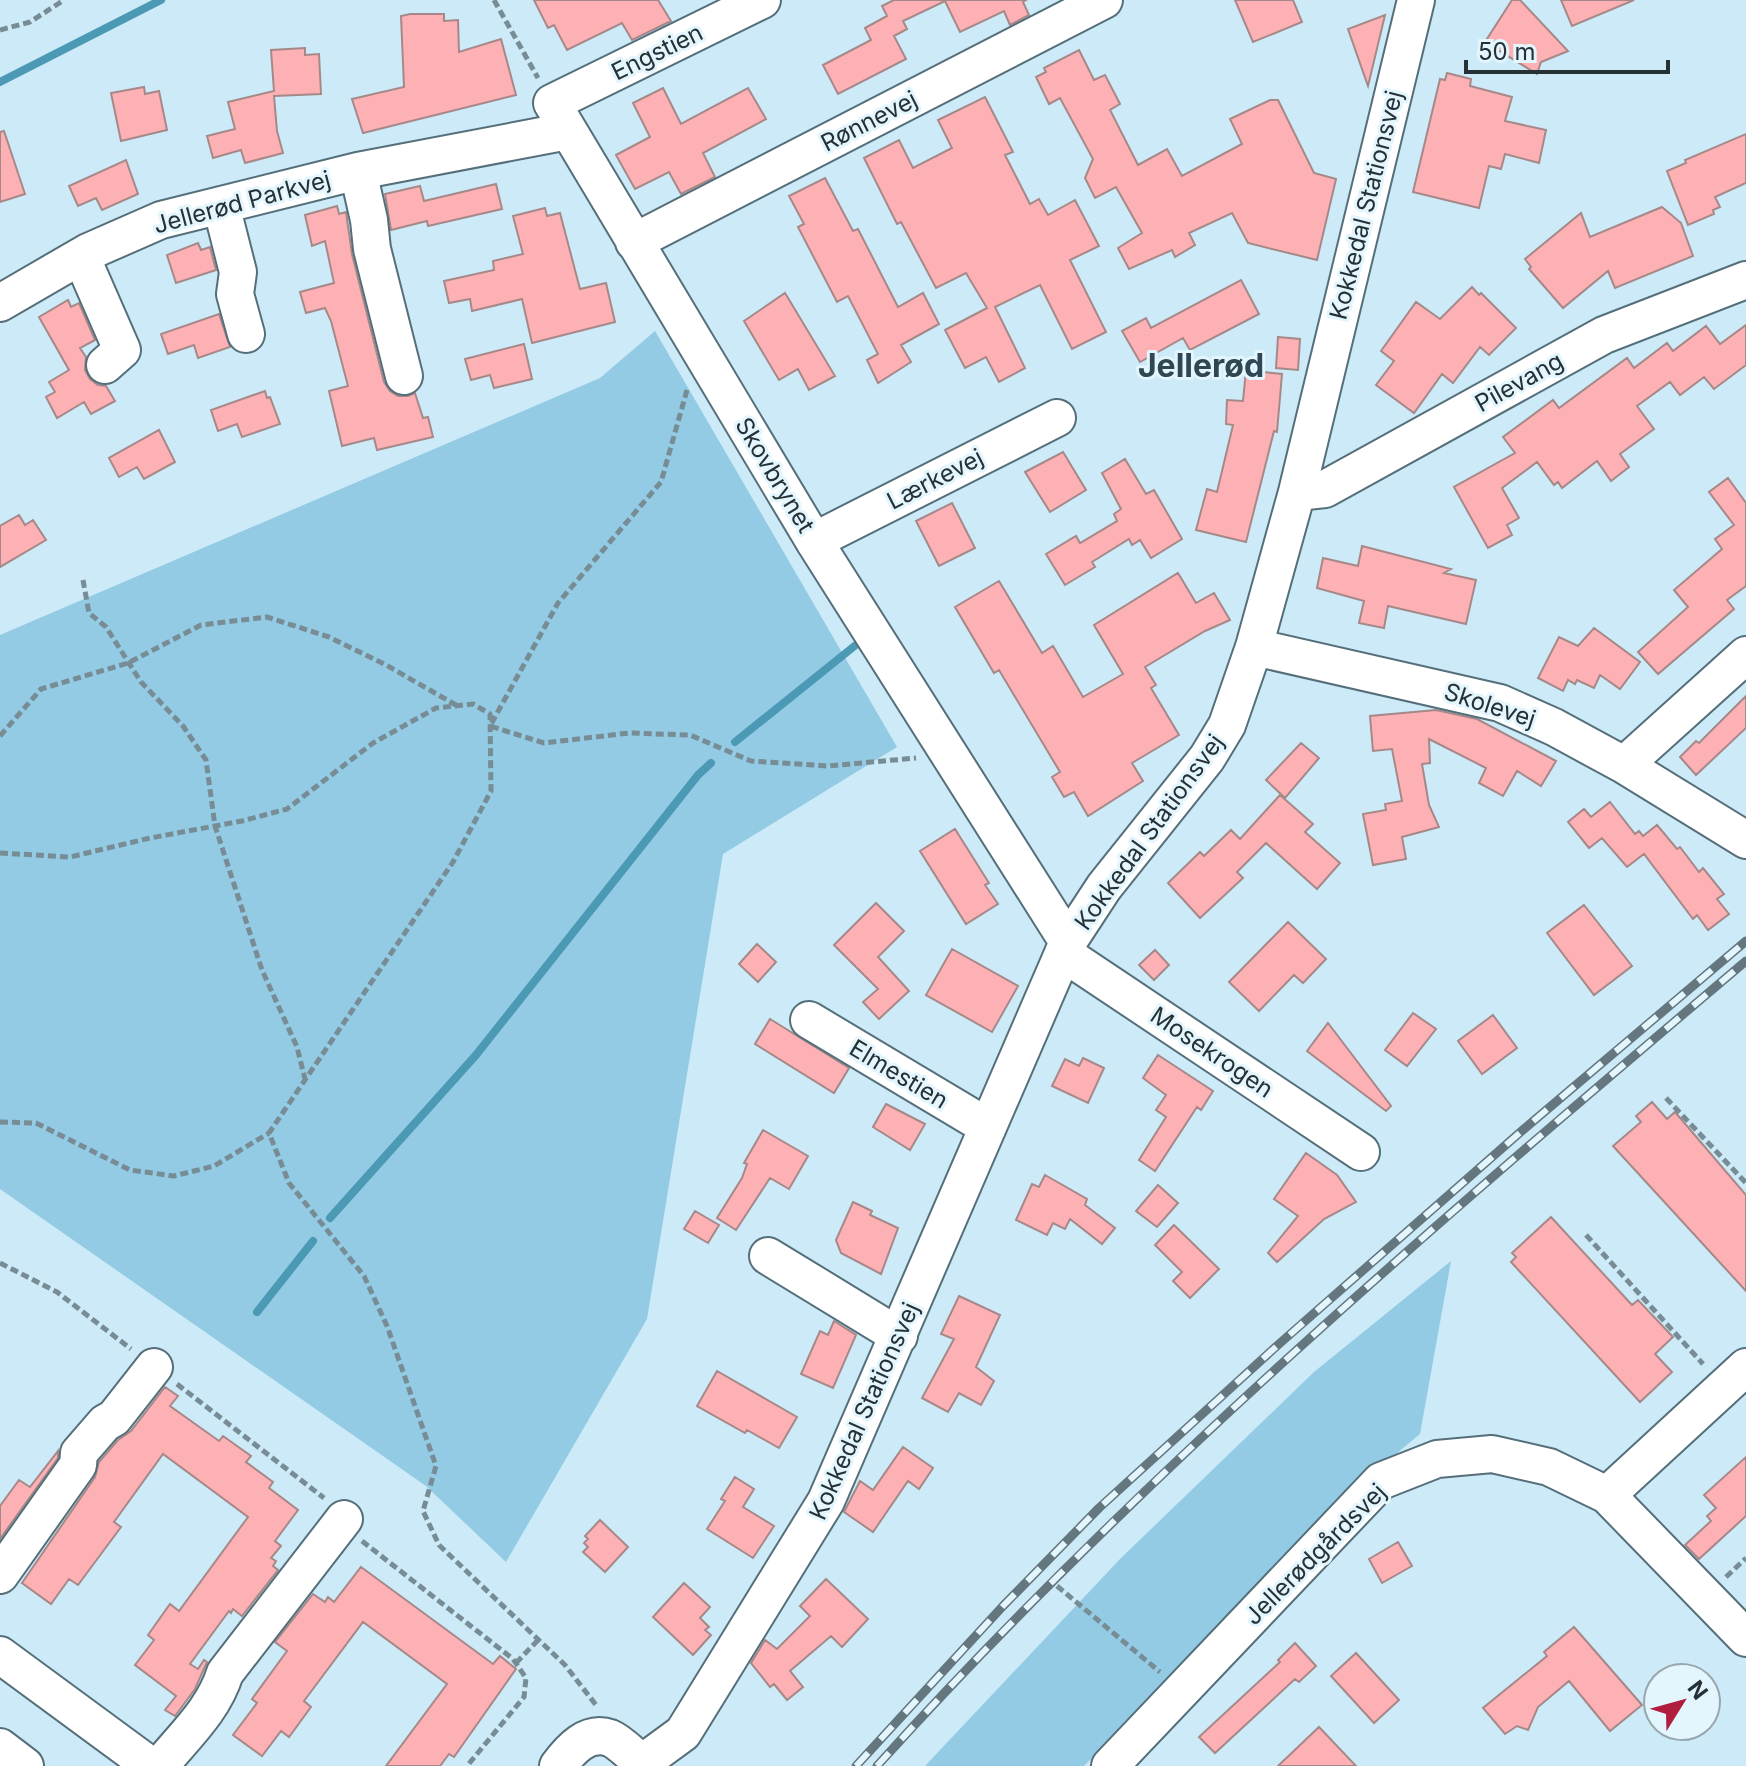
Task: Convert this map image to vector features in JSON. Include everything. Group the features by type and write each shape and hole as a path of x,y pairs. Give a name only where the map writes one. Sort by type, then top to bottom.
{"street":[{"name":"Engstien","path":"560,117 762,0"},
{"name":"Rønnevej","path":"634,242 1104,0"},
{"name":"Kokkedal Stationsvej","path":"639,1764 683,1733 826,1501 1066,948 1104,887 1207,758 1227,725 1254,647 1297,492 1416,0"},
{"name":"Jellerød Parkvej","path":"0,303 81,256 161,220 560,117"},
{"name":"Skovbrynet","path":"560,117 814,541 957,766 1066,948"},
{"name":"Jellerød Parkvej","path":"358,171 372,249 404,376"},
{"path":"221,205 238,272 235,294 246,334"},
{"path":"81,256 122,350 105,365"},
{"name":"Pilevang","path":"1297,492 1325,489 1604,335 1746,280"},
{"name":"Lærkevej","path":"814,541 1057,418"},
{"name":"Skolevej","path":"1254,647 1500,703 1554,727 1624,765 1746,840"},
{"path":"1624,765 1746,655"},
{"name":"Mosekrogen","path":"1066,948 1361,1152"},
{"name":"Elmestien","path":"809,1020 988,1127"},
{"path":"768,1256 899,1336"},
{"path":"0,1575 78,1465 79,1453 105,1423 114,1418 154,1367"},
{"path":"1607,1495 1735,1377"},
{"name":"Jellerødgårdsvej","path":"1110,1766 1381,1481 1437,1459 1492,1454 1549,1467 1607,1495 1746,1638"},
{"path":"160,1766 193,1732 221,1686 225,1673 344,1519"},
{"path":"0,1655 151,1766"},
{"path":"558,1766 572,1747 592,1738 610,1738 639,1764"},
{"path":"0,1747 25,1766"}],"path":[{"path":"0,30 30,22 64,0"},
{"path":"494,0 560,117"},
{"path":"490,726 558,603 661,482 699,350"},
{"path":"83,580 89,613 106,627 141,682 183,726 206,760 215,826 262,970 297,1047 305,1080"},
{"path":"0,736 41,689 128,663 201,625 267,617 329,637 386,665 457,706"},
{"path":"0,853 70,857 287,809 373,743 436,708 473,704 490,714 491,791 453,862 269,1133 214,1166 174,1176 130,1170 36,1123 0,1122"},
{"path":"490,726 544,743 629,733 690,735 751,761 828,766 918,758 957,766"},
{"path":"1666,1098 1746,1183"},
{"path":"269,1133 289,1183 364,1276 387,1326 436,1466 423,1511 439,1545 565,1665 607,1720 610,1738"},
{"path":"1586,1235 1735,1377"},
{"path":"0,1263 57,1292 306,1483 360,1539 516,1663 526,1678 524,1697 467,1766"},
{"path":"1057,1586 1182,1690"},
{"path":"516,1663 538,1640"}],"shaded area":[{"path":"655,331 897,747 723,854 647,1319 506,1562 426,1486 0,1189 0,635 600,378"},
{"path":"1451,1261 1420,1434 1367,1478 1084,1766 925,1766 1120,1559 1314,1372"}],"building":[{"path":"534,0 658,0 671,21 632,40 622,23 567,50 554,25 548,28"},
{"path":"894,0 1026,0 1023,2 1029,15 1010,25 1004,11 960,32 945,1 903,21 907,29 894,36 906,59 838,94 823,65 871,40 865,28 887,16 882,6"},
{"path":"1235,0 1293,0 1302,22 1253,42"},
{"path":"1512,0 1520,0 1568,51 1541,62 1537,74 1485,42"},
{"path":"1561,0 1634,0 1572,26"},
{"path":"444,14 444,21 458,20 459,52 501,39 516,95 363,133 352,99 404,87 401,16"},
{"path":"1385,15 1368,86 1348,29"},
{"path":"305,48 305,55 319,54 321,94 274,96 277,131 283,153 245,163 241,150 213,158 207,136 235,129 228,102 274,91 271,50"},
{"path":"1079,50 1094,80 1105,75 1120,104 1110,110 1138,165 1167,149 1182,176 1242,144 1230,119 1270,100 1278,100 1314,173 1336,179 1317,260 1248,243 1232,213 1189,233 1195,245 1175,257 1172,250 1129,269 1118,248 1142,233 1116,187 1095,198 1085,178 1093,159 1060,98 1049,104 1036,77 1046,72 1044,68"},
{"path":"1447,73 1471,79 1470,86 1512,97 1505,121 1546,130 1539,163 1505,154 1501,169 1489,166 1479,208 1413,192 1440,79 1445,80"},
{"path":"144,87 145,94 159,91 167,130 121,141 111,93"},
{"path":"663,88 681,124 748,88 766,119 703,153 715,177 681,194 669,172 635,189 616,155 650,137 633,103"},
{"path":"985,97 1013,152 1005,155 1030,204 1039,199 1048,215 1075,200 1099,246 1070,260 1106,332 1072,349 1040,285 995,307 1025,368 999,382 986,357 965,368 945,330 987,308 966,273 936,288 901,222 897,224 864,158 899,140 913,168 952,148 938,120"},
{"path":"4,131 25,194 0,202 0,132"},
{"path":"1746,134 1746,183 1715,197 1720,207 1713,210 1714,214 1688,225 1667,171"},
{"path":"126,160 138,194 102,210 96,198 78,206 69,186"},
{"path":"825,178 853,231 858,229 898,307 923,293 939,324 901,345 911,362 878,383 867,360 878,354 848,296 837,302 798,227 804,224 789,196"},
{"path":"496,184 502,209 428,226 427,221 391,230 385,194 420,186 424,201"},
{"path":"337,206 339,214 346,212 352,254 384,382 398,396 415,393 423,418 428,417 433,437 377,450 374,438 342,446 329,391 348,386 331,321 325,308 306,313 300,292 334,283 325,241 312,246 305,215"},
{"path":"1662,207 1681,223 1693,256 1615,288 1608,271 1563,308 1529,269 1531,267 1525,259 1581,213 1590,237"},
{"path":"545,208 547,216 560,213 580,289 606,283 615,322 532,343 522,299 472,311 470,299 449,303 444,281 494,270 493,261 523,254 513,216"},
{"path":"198,243 201,250 210,247 216,270 176,283 167,255"},
{"path":"1241,280 1259,314 1190,350 1183,338 1140,362 1122,331 1146,318 1151,328"},
{"path":"1472,287 1516,328 1489,355 1480,347 1453,383 1442,374 1414,413 1376,385 1394,361 1381,351 1416,302 1440,319"},
{"path":"785,293 835,376 809,390 798,369 779,380 744,321"},
{"path":"68,300 71,307 79,303 95,340 80,348 86,357 85,370 90,379 106,386 115,401 91,414 84,402 57,418 46,397 55,392 49,382 69,370 39,317"},
{"path":"219,314 230,347 198,358 194,345 168,354 161,334"},
{"path":"1746,325 1746,365 1714,389 1704,377 1680,395 1670,382 1637,406 1654,429 1620,454 1629,467 1611,481 1597,461 1562,488 1558,482 1554,485 1537,462 1502,488 1519,518 1507,525 1512,535 1488,548 1454,487 1515,453 1503,437 1553,400 1559,408 1627,358 1634,368 1667,343 1673,351 1706,326 1720,344"},
{"path":"1278,337 1300,339 1298,370 1276,368"},
{"path":"524,344 532,379 494,388 490,375 471,380 465,359"},
{"path":"1246,370 1282,374 1277,432 1274,431 1246,542 1196,530 1207,489 1217,492 1233,425 1226,424 1227,400 1243,401"},
{"path":"265,391 280,424 242,437 237,424 218,431 211,410"},
{"path":"159,430 175,462 144,479 137,467 119,477 109,458"},
{"path":"1063,452 1086,490 1050,512 1025,472"},
{"path":"1125,459 1146,494 1154,490 1182,539 1151,558 1140,540 1132,545 1129,539 1092,562 1095,567 1065,585 1046,554 1076,536 1080,543 1117,521 1114,514 1121,509 1102,473"},
{"path":"1728,478 1746,503 1746,586 1727,600 1734,609 1658,674 1638,652 1688,607 1674,590 1722,549 1715,539 1734,525 1709,492"},
{"path":"952,503 975,548 939,566 916,521"},
{"path":"19,515 25,525 33,520 46,540 0,567 0,526"},
{"path":"1362,546 1451,569 1444,573 1476,580 1466,624 1388,606 1384,628 1359,623 1364,601 1317,588 1323,558 1358,566"},
{"path":"1178,573 1196,603 1214,593 1230,620 1205,631 1145,667 1156,685 1151,688 1179,735 1132,763 1143,781 1088,816 1074,792 1064,797 1052,777 1060,772 999,670 994,673 955,607 999,581 1042,653 1053,646 1083,697 1123,674 1094,625"},
{"path":"1594,628 1640,662 1620,689 1600,675 1594,688 1577,680 1575,684 1568,680 1563,691 1538,678 1559,637 1578,646"},
{"path":"1746,696 1746,728 1696,775 1680,757 1696,741 1699,743"},
{"path":"1436,710 1477,719 1556,761 1541,786 1517,771 1503,796 1479,783 1486,768 1429,739 1430,763 1422,764 1429,805 1439,827 1402,837 1406,859 1373,865 1363,814 1386,810 1385,804 1402,801 1392,749 1373,751 1370,716"},
{"path":"1301,743 1319,758 1285,798 1266,780"},
{"path":"1280,795 1313,824 1305,832 1340,863 1317,889 1266,843 1237,872 1243,878 1200,918 1168,883 1200,852 1204,856 1231,830 1240,839"},
{"path":"1610,802 1635,834 1639,831 1643,836 1657,825 1677,849 1680,847 1699,872 1703,868 1724,894 1717,899 1729,914 1708,930 1697,915 1693,919 1644,854 1627,867 1602,838 1589,848 1568,822 1584,809 1591,817"},
{"path":"955,829 989,883 985,885 998,904 966,924 920,851"},
{"path":"876,903 904,931 878,957 909,991 879,1019 863,1002 878,989 834,945"},
{"path":"1584,905 1632,966 1594,995 1547,933"},
{"path":"1288,922 1326,959 1303,983 1294,975 1259,1011 1229,982"},
{"path":"757,944 776,962 758,982 739,964"},
{"path":"952,949 1018,986 992,1032 926,995"},
{"path":"1155,950 1169,965 1154,980 1139,965"},
{"path":"1413,1013 1436,1029 1407,1066 1385,1050"},
{"path":"1493,1015 1517,1048 1482,1074 1458,1041"},
{"path":"770,1019 849,1068 834,1093 755,1044"},
{"path":"1328,1023 1391,1106 1386,1111 1307,1051"},
{"path":"1158,1055 1213,1091 1201,1110 1197,1107 1155,1171 1139,1160 1166,1117 1156,1110 1166,1095 1143,1078"},
{"path":"1083,1058 1104,1068 1088,1103 1052,1086 1065,1059 1079,1066"},
{"path":"1652,1102 1667,1119 1675,1112 1746,1195 1746,1291 1613,1146 1641,1122 1636,1116"},
{"path":"886,1104 925,1124 910,1150 873,1127"},
{"path":"763,1130 808,1156 789,1189 770,1178 736,1230 717,1218 742,1178 747,1164 744,1163"},
{"path":"1306,1153 1337,1175 1356,1202 1324,1219 1277,1262 1268,1253 1298,1216 1274,1199"},
{"path":"1045,1175 1087,1199 1085,1205 1115,1228 1102,1244 1070,1219 1065,1229 1053,1223 1047,1235 1016,1220 1032,1184 1039,1187"},
{"path":"1158,1185 1178,1203 1157,1227 1136,1211"},
{"path":"853,1202 872,1211 870,1215 898,1228 881,1274 841,1253 836,1240"},
{"path":"695,1211 719,1225 708,1243 684,1229"},
{"path":"1551,1217 1632,1305 1638,1300 1673,1337 1655,1354 1672,1372 1640,1402 1511,1262 1516,1257 1512,1253"},
{"path":"1174,1225 1219,1269 1190,1298 1173,1281 1182,1272 1155,1245"},
{"path":"959,1296 1000,1315 976,1367 994,1381 981,1405 959,1393 948,1412 922,1398 954,1339 941,1334"},
{"path":"834,1321 856,1335 833,1388 801,1374 820,1331 828,1335"},
{"path":"717,1371 797,1417 779,1448 697,1406"},
{"path":"165,1387 178,1396 170,1406 219,1441 223,1436 251,1456 246,1462 273,1482 269,1488 298,1510 275,1541 281,1546 271,1558 276,1561 273,1566 278,1570 242,1616 233,1609 231,1613 229,1611 190,1664 198,1669 204,1660 207,1662 195,1689 175,1716 165,1710 176,1696 135,1665 154,1640 148,1635 170,1604 179,1611 248,1517 163,1454 114,1522 121,1527 78,1585 69,1579 51,1604 22,1583 95,1477 99,1462 118,1440 131,1431"},
{"path":"903,1447 933,1468 919,1489 908,1481 873,1532 844,1512 860,1481 873,1490"},
{"path":"58,1451 58,1458 0,1539 0,1506 19,1480 30,1487"},
{"path":"1746,1457 1746,1516 1699,1559 1685,1545 1711,1521 1707,1516 1716,1508 1704,1495"},
{"path":"735,1477 754,1489 743,1507 774,1526 753,1558 707,1529 725,1501 721,1499"},
{"path":"600,1520 628,1547 605,1572 583,1552 588,1547 584,1543 588,1539 585,1536"},
{"path":"1398,1542 1412,1566 1382,1583 1369,1559"},
{"path":"361,1567 493,1664 500,1656 516,1669 454,1757 449,1754 440,1766 386,1766 447,1684 363,1622 304,1701 311,1707 289,1737 281,1731 262,1756 233,1735 257,1703 252,1699 287,1651 275,1642 313,1594 325,1602 328,1597 334,1602"},
{"path":"826,1579 868,1619 842,1647 831,1636 790,1671 803,1687 787,1700 774,1684 770,1687 751,1663 765,1640 777,1649 810,1616 800,1606"},
{"path":"684,1583 710,1607 700,1618 709,1627 705,1630 711,1635 693,1655 653,1617"},
{"path":"1574,1627 1642,1705 1610,1731 1569,1681 1538,1707 1528,1730 1517,1726 1505,1734 1483,1708 1547,1656 1544,1652"},
{"path":"1295,1643 1316,1666 1299,1682 1295,1679 1215,1753 1199,1737 1280,1662 1278,1660"},
{"path":"1356,1653 1399,1700 1374,1723 1331,1676"},
{"path":"1319,1727 1356,1766 1278,1766"}],"waterway":[{"path":"0,82 161,0"},
{"path":"735,742 862,640"},
{"path":"330,1218 476,1055 698,775 711,763"},
{"path":"257,1312 313,1241"}],"railway":[{"path":"856,1766 1003,1606 1099,1508 1279,1344 1524,1129 1746,941"},
{"path":"877,1766 978,1657 1189,1449 1409,1250 1746,961"}],"district":[{"name":"Jellerød","path":"1201,365"}]}
